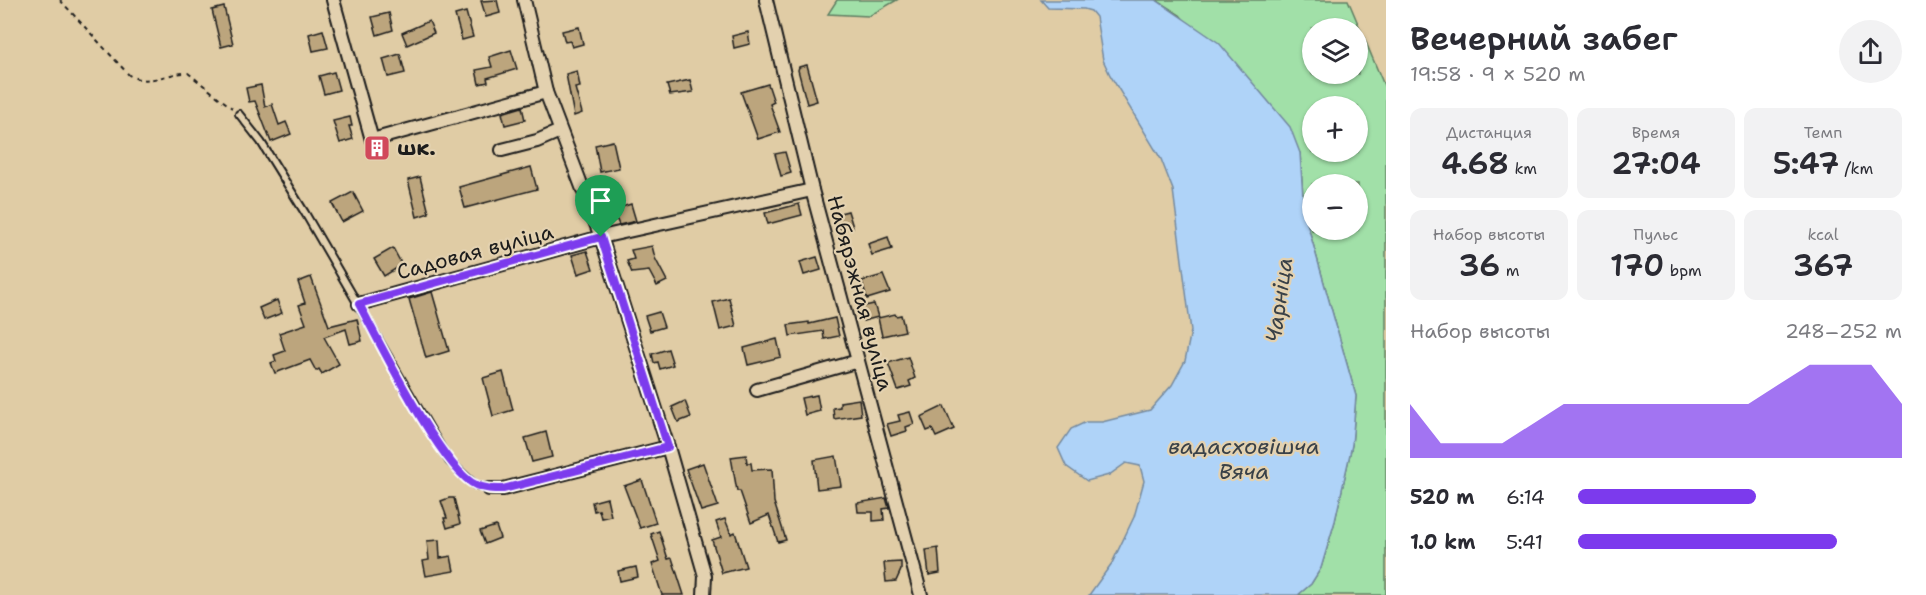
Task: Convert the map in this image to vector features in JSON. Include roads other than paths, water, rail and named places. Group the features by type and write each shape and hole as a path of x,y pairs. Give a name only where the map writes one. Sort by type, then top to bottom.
{"street":[{"path":"333,0 372,140 546,92"},
{"path":"524,0 546,92 601,237 668,447 705,576 704,595"},
{"name":"Набярэжная вуліца","path":"766,0 812,190 921,595"},
{"path":"502,150 537,141 560,131"},
{"name":"Садовая вуліца","path":"359,304 601,237 812,190"},
{"path":"757,390 858,361"},
{"path":"489,489 503,489 668,447"}],"lane":[{"path":"239,114 261,142 359,304 399,378 449,461 475,485 489,489"}],"water":[{"name":"вадасховішча Вяча","path":"1041,0 1156,0 1219,43 1290,127 1300,153 1302,240 1312,240 1356,396 1352,445 1335,521 1321,568 1311,584 1298,595 1089,595 1112,563 1134,517 1144,481 1140,466 1126,463 1109,475 1087,481 1066,466 1058,448 1071,429 1086,422 1102,422 1150,410 1172,385 1185,361 1191,331 1173,190 1161,159 1103,60 1096,17 1091,11 1084,9 1048,8"}],"place":[{"name":"шк.","path":"377,148"}],"water label":[{"name":"Чарніца","path":"1279,300"}]}
